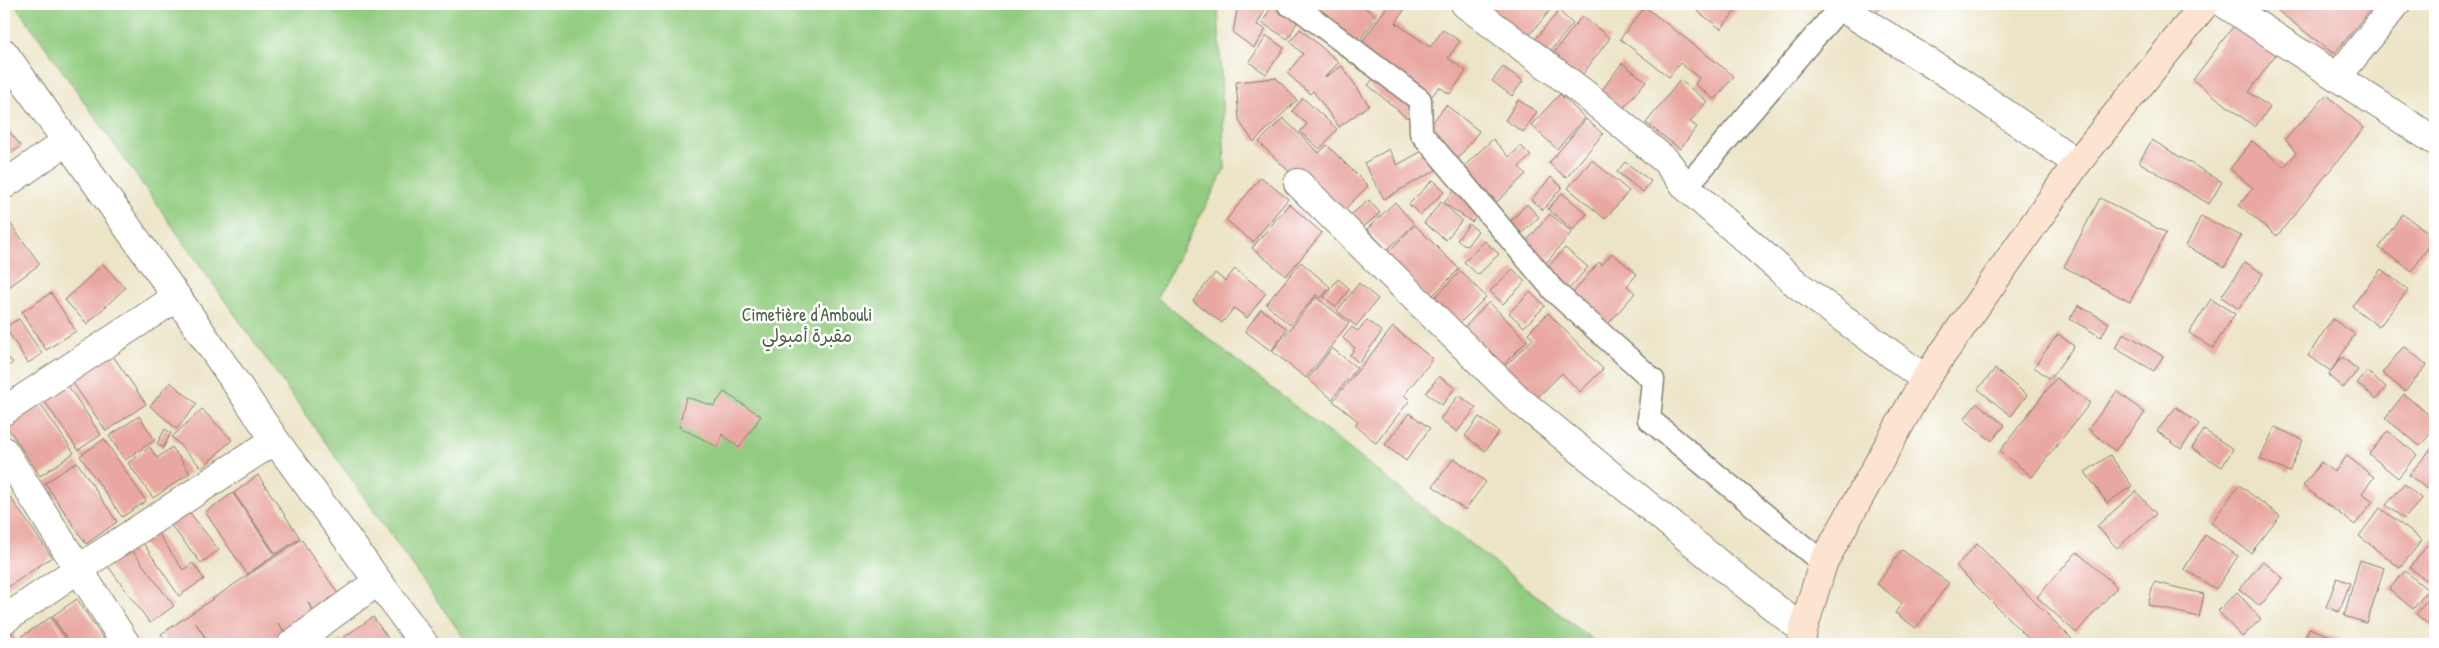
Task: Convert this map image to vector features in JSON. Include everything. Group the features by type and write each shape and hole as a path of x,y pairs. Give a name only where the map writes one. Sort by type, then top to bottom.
{"street":[{"path":"1465,4 1585,94 1666,161 1686,187 1798,285 1925,379"},
{"path":"1298,183 1518,399 1718,564 1802,637 1823,563 1925,379 2077,163 2205,4"},
{"path":"2226,4 2338,76 2383,109 2435,140"},
{"path":"2338,76 2396,4"},
{"path":"1840,5 1954,78 2077,163"},
{"path":"4,52 177,297 275,440 424,644"},
{"path":"4,185 67,141"},
{"path":"4,410 177,297"},
{"path":"4,620 78,569 275,440"},
{"path":"4,451 126,644"},
{"path":"292,644 377,582"}],"lane":[{"path":"1288,4 1302,10 1420,100 1421,134 1555,292 1653,380 1649,419 1823,563"},
{"path":"1686,187 1840,5"}],"green space":[{"name":"Cimetière d'Ambouli مقبرة أمبولي","path":"15,4 1218,4 1225,169 1157,298 1598,644 468,644"}],"building":[{"path":"1238,4 1256,4 1264,11 1257,25 1266,29 1254,48 1233,33"},
{"path":"1273,4 1300,17 1288,39 1262,23"},
{"path":"1310,4 1359,4 1377,16 1357,44"},
{"path":"1389,4 1401,4 1406,7 1396,23 1430,47 1443,30 1460,41 1448,58 1466,71 1450,94 1439,87 1429,100 1356,50"},
{"path":"1472,4 1549,4 1553,7 1522,44"},
{"path":"1617,4 1627,4 1623,9"},
{"path":"1688,4 1741,4 1721,29"},
{"path":"1862,4 1883,4 1875,14"},
{"path":"2269,4 2375,4 2334,54"},
{"path":"1645,7 1734,76 1715,100 1695,84 1699,78 1680,63 1669,77 1620,39"},
{"path":"1559,11 1573,24 1545,57 1531,44"},
{"path":"1582,16 1610,38 1575,84 1547,62"},
{"path":"2235,24 2276,54 2249,92 2270,108 2255,127 2193,80"},
{"path":"1300,29 1339,62 1325,77 1342,66 1369,105 1339,127 1313,91 1310,94 1287,73 1303,54 1290,42"},
{"path":"1267,36 1284,48 1266,74 1249,62"},
{"path":"1622,63 1646,81 1621,111 1599,94"},
{"path":"1503,67 1523,81 1512,96 1492,81"},
{"path":"1379,72 1418,106 1407,118 1368,85"},
{"path":"1276,78 1297,100 1254,142 1239,121 1236,82"},
{"path":"1680,80 1707,101 1690,122 1697,127 1680,149 1646,123"},
{"path":"1560,94 1585,118 1557,149 1531,125"},
{"path":"2327,95 2364,128 2277,236 2239,205 2253,188 2230,169 2252,141 2284,167 2296,153 2285,139"},
{"path":"1303,98 1337,129 1320,149 1300,132 1307,124 1292,111"},
{"path":"1518,100 1537,112 1523,132 1505,120"},
{"path":"1446,105 1479,131 1457,160 1423,134"},
{"path":"1283,118 1319,153 1327,145 1368,186 1336,218 1259,142"},
{"path":"1586,119 1603,134 1566,178 1549,163"},
{"path":"4,120 9,127 4,131"},
{"path":"9,131 21,146 4,159 4,135"},
{"path":"1493,139 1509,157 1521,146 1531,156 1519,167 1526,174 1497,202 1463,167"},
{"path":"2152,140 2222,182 2209,204 2139,162"},
{"path":"1389,149 1397,165 1424,150 1436,170 1384,199 1364,163"},
{"path":"1592,160 1629,191 1605,219 1568,188"},
{"path":"1625,162 1651,181 1643,192 1617,172"},
{"path":"1261,177 1288,199 1253,242 1226,220"},
{"path":"1551,177 1562,187 1543,210 1531,200"},
{"path":"1433,180 1445,191 1420,215 1409,204"},
{"path":"1455,188 1483,207 1472,222 1444,203"},
{"path":"1562,193 1587,214 1573,230 1548,209"},
{"path":"2100,198 2166,233 2130,302 2064,267"},
{"path":"1369,200 1380,213 1360,230 1348,217"},
{"path":"1395,202 1414,224 1387,250 1367,229"},
{"path":"1441,202 1462,220 1446,240 1424,223"},
{"path":"1289,204 1322,233 1286,276 1252,248"},
{"path":"1527,204 1539,217 1522,233 1510,222"},
{"path":"1550,214 1572,232 1546,263 1524,244"},
{"path":"2402,214 2435,237 2412,271 2379,248"},
{"path":"4,215 40,264 9,287 4,280"},
{"path":"2201,216 2241,236 2225,267 2186,246"},
{"path":"1469,224 1478,231 1467,246 1457,240"},
{"path":"1415,225 1459,269 1428,300 1384,256"},
{"path":"1485,241 1499,254 1478,275 1464,262"},
{"path":"1565,248 1588,267 1569,289 1546,269"},
{"path":"1612,253 1637,274 1627,286 1635,293 1603,330 1567,300 1599,262 1602,265"},
{"path":"1301,262 1330,287 1321,298 1316,295 1290,325 1266,304"},
{"path":"2245,262 2263,274 2239,309 2221,297"},
{"path":"103,264 125,288 87,324 65,300"},
{"path":"1235,269 1266,293 1247,318 1234,308 1222,323 1193,301 1215,273 1225,281"},
{"path":"1513,269 1525,282 1503,304 1490,291"},
{"path":"2381,269 2408,290 2379,327 2352,306"},
{"path":"1461,271 1486,297 1455,328 1429,303"},
{"path":"1338,279 1350,289 1336,307 1324,297"},
{"path":"1359,283 1378,299 1356,326 1337,311"},
{"path":"1530,292 1545,306 1524,327 1509,313"},
{"path":"51,293 76,331 46,350 22,312"},
{"path":"1316,297 1349,323 1306,378 1272,351"},
{"path":"2211,299 2235,314 2213,348 2189,333"},
{"path":"1489,302 1527,341 1497,371 1458,334"},
{"path":"2078,305 2109,323 2101,337 2070,319"},
{"path":"1261,309 1287,329 1271,351 1245,331"},
{"path":"1548,313 1603,369 1580,392 1562,373 1530,405 1498,373 1533,339 1528,333"},
{"path":"19,319 42,354 28,363 5,327"},
{"path":"2332,319 2355,334 2331,371 2308,356"},
{"path":"1367,320 1382,332 1359,363 1350,355 1355,348 1343,338 1352,327 1358,331"},
{"path":"1393,327 1433,359 1404,395 1410,400 1376,443 1355,425 1358,421 1333,401"},
{"path":"2124,333 2163,356 2154,371 2115,348"},
{"path":"2058,334 2074,346 2050,379 2034,367"},
{"path":"2404,346 2427,365 2405,391 2382,373"},
{"path":"1332,348 1357,368 1332,399 1308,379"},
{"path":"109,350 146,404 106,431 69,377"},
{"path":"4,354 13,362 4,372"},
{"path":"2342,357 2358,370 2343,388 2328,375"},
{"path":"1995,369 2027,395 2011,416 1978,389"},
{"path":"2367,371 2386,387 2376,399 2357,383"},
{"path":"1439,376 1455,388 1442,405 1426,393"},
{"path":"2056,378 2090,403 2032,477 2000,451"},
{"path":"64,380 101,435 78,450 41,396"},
{"path":"170,382 197,404 177,429 150,406"},
{"path":"2117,391 2145,413 2115,451 2088,429"},
{"path":"724,392 761,416 739,448 722,434 718,447 679,427 686,397 714,406"},
{"path":"2404,394 2435,420 2435,428 2420,446 2385,418"},
{"path":"1459,395 1476,408 1457,432 1440,419"},
{"path":"36,398 74,453 40,476 4,422"},
{"path":"1977,403 2005,425 1992,441 1964,419"},
{"path":"2176,407 2199,424 2181,449 2157,431"},
{"path":"202,409 232,440 202,468 172,437"},
{"path":"1409,413 1430,428 1406,461 1385,445"},
{"path":"139,416 155,440 125,460 109,436"},
{"path":"1479,417 1499,432 1485,451 1465,436"},
{"path":"2275,427 2303,440 2289,472 2260,459"},
{"path":"165,429 171,433 163,448 157,444"},
{"path":"2204,430 2233,449 2222,467 2192,448"},
{"path":"2388,431 2417,455 2398,478 2369,454"},
{"path":"104,439 146,501 122,517 80,456"},
{"path":"150,447 157,458 172,447 190,473 153,498 128,463"},
{"path":"2432,448 2435,450 2435,479 2427,489 2409,475"},
{"path":"2110,455 2132,486 2107,503 2085,472"},
{"path":"2347,456 2374,477 2362,493 2373,501 2355,525 2303,486 2321,462 2334,472"},
{"path":"1454,458 1486,482 1465,510 1433,486"},
{"path":"77,462 117,522 86,544 45,483"},
{"path":"258,475 300,538 276,554 234,493"},
{"path":"2404,484 2422,499 2404,519 2386,505"},
{"path":"2239,485 2280,516 2251,553 2211,523"},
{"path":"2136,491 2156,514 2117,548 2097,526"},
{"path":"233,493 275,555 247,574 205,512"},
{"path":"8,494 52,557 4,590 4,497"},
{"path":"2380,508 2422,540 2400,568 2359,536"},
{"path":"187,509 219,550 201,563 169,523"},
{"path":"156,530 183,570 193,563 204,579 179,596 141,540"},
{"path":"2205,535 2238,556 2216,589 2184,569"},
{"path":"2435,535 2435,582 2433,585 2410,568"},
{"path":"301,539 343,601 319,618 308,603 318,618 290,638 278,623 289,638 279,644 210,644 195,622 209,644 168,644 161,634"},
{"path":"1977,544 2073,640 2069,644 2034,644 1956,566"},
{"path":"128,545 174,606 150,623 105,562"},
{"path":"1902,550 1949,583 1916,628 1895,613 1902,603 1877,584"},
{"path":"2077,552 2117,587 2076,633 2037,597"},
{"path":"2360,560 2384,568 2367,623 2344,616"},
{"path":"2263,561 2283,578 2260,606 2239,589"},
{"path":"2405,571 2428,590 2413,609 2389,589"},
{"path":"2337,578 2350,583 2339,612 2326,607"},
{"path":"2154,582 2204,594 2199,617 2148,605"},
{"path":"2237,592 2261,619 2242,637 2218,611"},
{"path":"2435,592 2435,630 2416,614"},
{"path":"77,599 107,644 71,644 52,616"},
{"path":"51,617 69,644 28,644 22,636"},
{"path":"373,617 392,644 347,644 343,638"},
{"path":"7,626 20,644 4,644 4,629"},
{"path":"2309,628 2352,644 2303,644"},
{"path":"2221,638 2236,644 2218,644"},
{"path":"341,639 345,644 333,644"}]}
